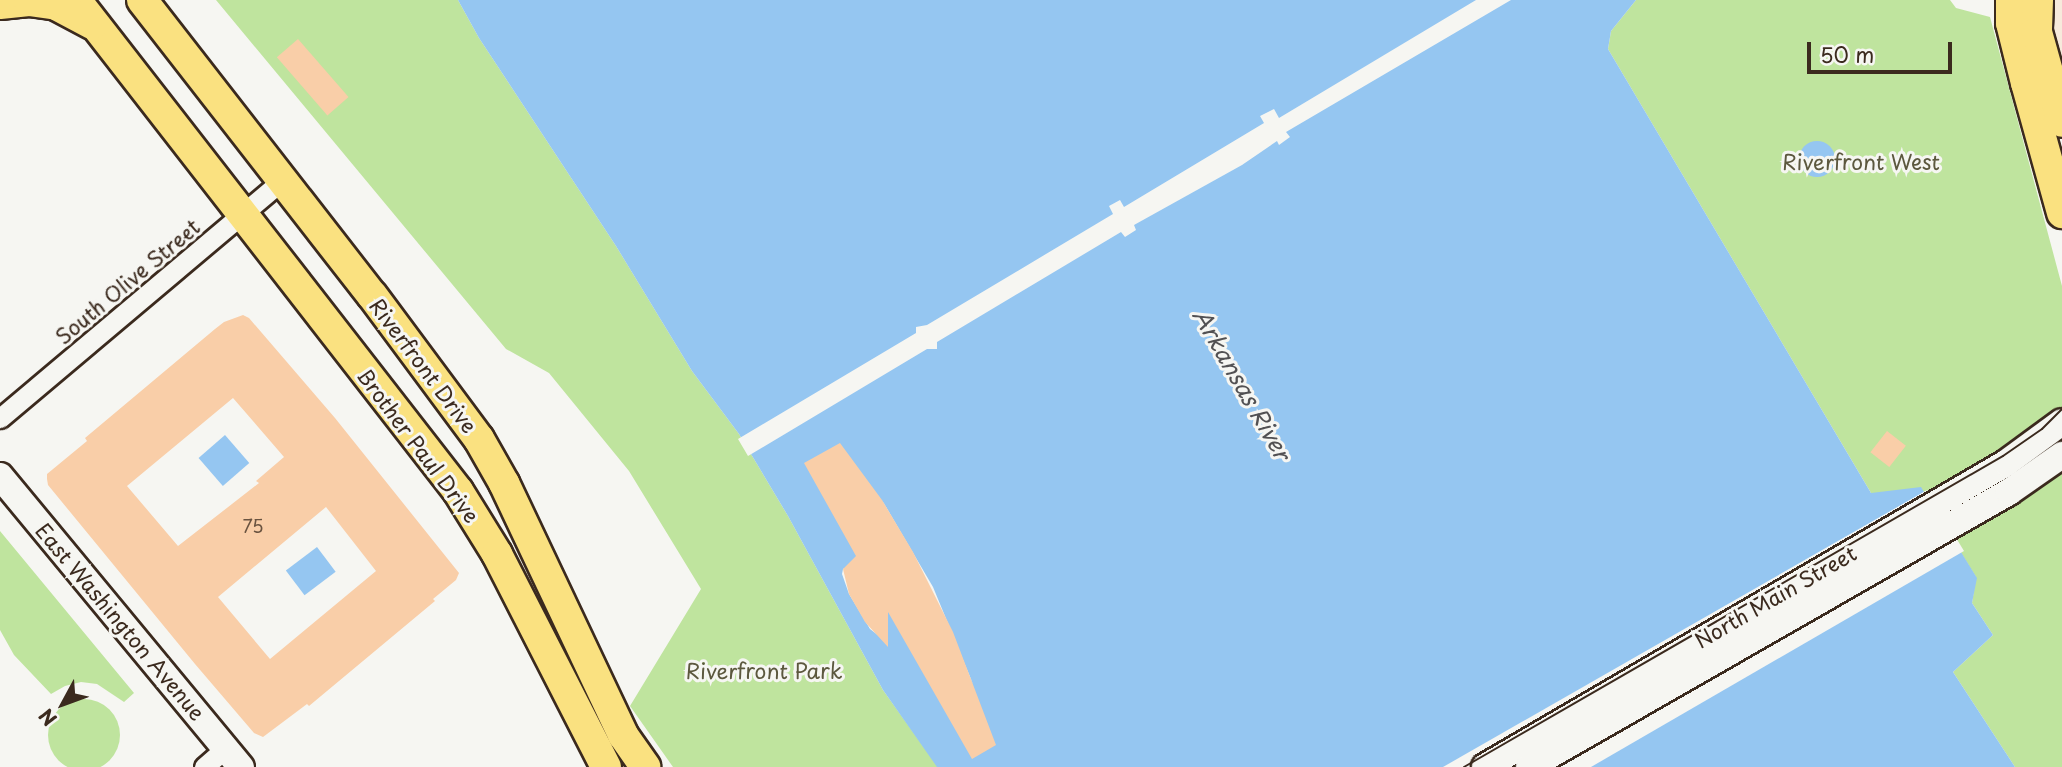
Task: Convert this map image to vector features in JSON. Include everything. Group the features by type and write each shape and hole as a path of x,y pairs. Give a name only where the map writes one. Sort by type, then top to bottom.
{"main road":[{"path":"76,0 242,215"},
{"name":"Riverfront Drive","path":"142,0 283,180 479,439 510,495 623,735 645,767"},
{"path":"2011,0 2014,35 2062,213"},
{"path":"2038,0 2037,32 2062,122"},
{"path":"0,4 29,1 56,5 97,27"},
{"name":"Brother Paul Drive","path":"242,215 426,447 472,511 497,554 596,763"},
{"name":"North Main Street","path":"1485,767 2006,463 2062,422"},
{"name":"North Main Street","path":"1530,767 2009,492 2062,455"},
{"name":"East Washington Avenue","path":"0,476 234,757"}],"street":[{"name":"South Olive Street","path":"0,418 283,180"},
{"path":"596,763 623,735"},
{"path":"204,767 234,757"}],"shaded area":[{"path":"2039,0 2062,0 2062,65 2053,33"}],"green space":[{"name":"Riverfront Park","path":"216,0 458,0 479,38 616,246 692,371 739,434 788,516 883,690 938,767 673,767 630,706 701,589 629,471 549,373 506,349"},
{"name":"Riverfront West","path":"1636,0 1950,0 1956,8 1990,17 2062,286 2062,767 2015,767 1953,672 1993,635 1972,603 1976,577 1921,488 1874,498 1608,49 1611,31"},
{"path":"0,531 134,693 124,702 97,684 81,682 65,686 51,694 14,655 0,630"},
{"path":"84,699 104,705 114,715 120,735 114,755 104,765 84,771 64,765 54,755 48,735 54,715 64,705"}],"water":[{"name":"Arkansas River","path":"458,0 1636,0 1611,31 1608,49 1871,493 1921,487 1977,578 1972,603 1993,635 1953,672 2015,767 937,767 883,690 788,516 739,434 692,371 616,246 479,38","holes":["882,500 933,587 973,684","851,565 886,620 888,643 870,629 849,594 842,574 843,569"]},
{"path":"1817,141 1830,146 1835,159 1830,172 1817,177 1804,172 1799,159 1804,146"},
{"path":"225,435 249,463 223,486 199,458"},
{"path":"317,547 336,572 305,595 286,570"}],"pier":[{"path":"1476,0 1511,0 1286,132 1290,137 1279,145 1277,141 1242,165 1134,225 1136,230 1125,237 1121,232 937,342 937,349 927,349 748,456 738,439 916,333 916,327 927,325 1113,214 1109,206 1120,200 1124,207 1264,123 1260,116 1274,109 1279,118"},
{"path":"1927,490 1964,551 1591,767 1443,767"}],"building":[{"path":"298,39 349,97 327,115 277,57"},
{"path":"243,315 249,318 335,418 459,573 456,580 433,599 435,601 309,706 307,704 263,737 254,733 195,664 48,485 47,479 47,474 87,441 85,438 224,322","holes":["233,398 284,457 256,481 259,483 178,546 127,486","326,507 376,571 270,659 218,597"]},
{"path":"1887,431 1906,446 1889,467 1870,452"},
{"path":"840,443 882,500 913,552 953,632 996,745 972,759 888,612 888,647 865,622 849,594 843,569 856,556 804,463"}],"tram line":[{"path":"1464,767 2003,456 2042,429 2062,409"}]}
